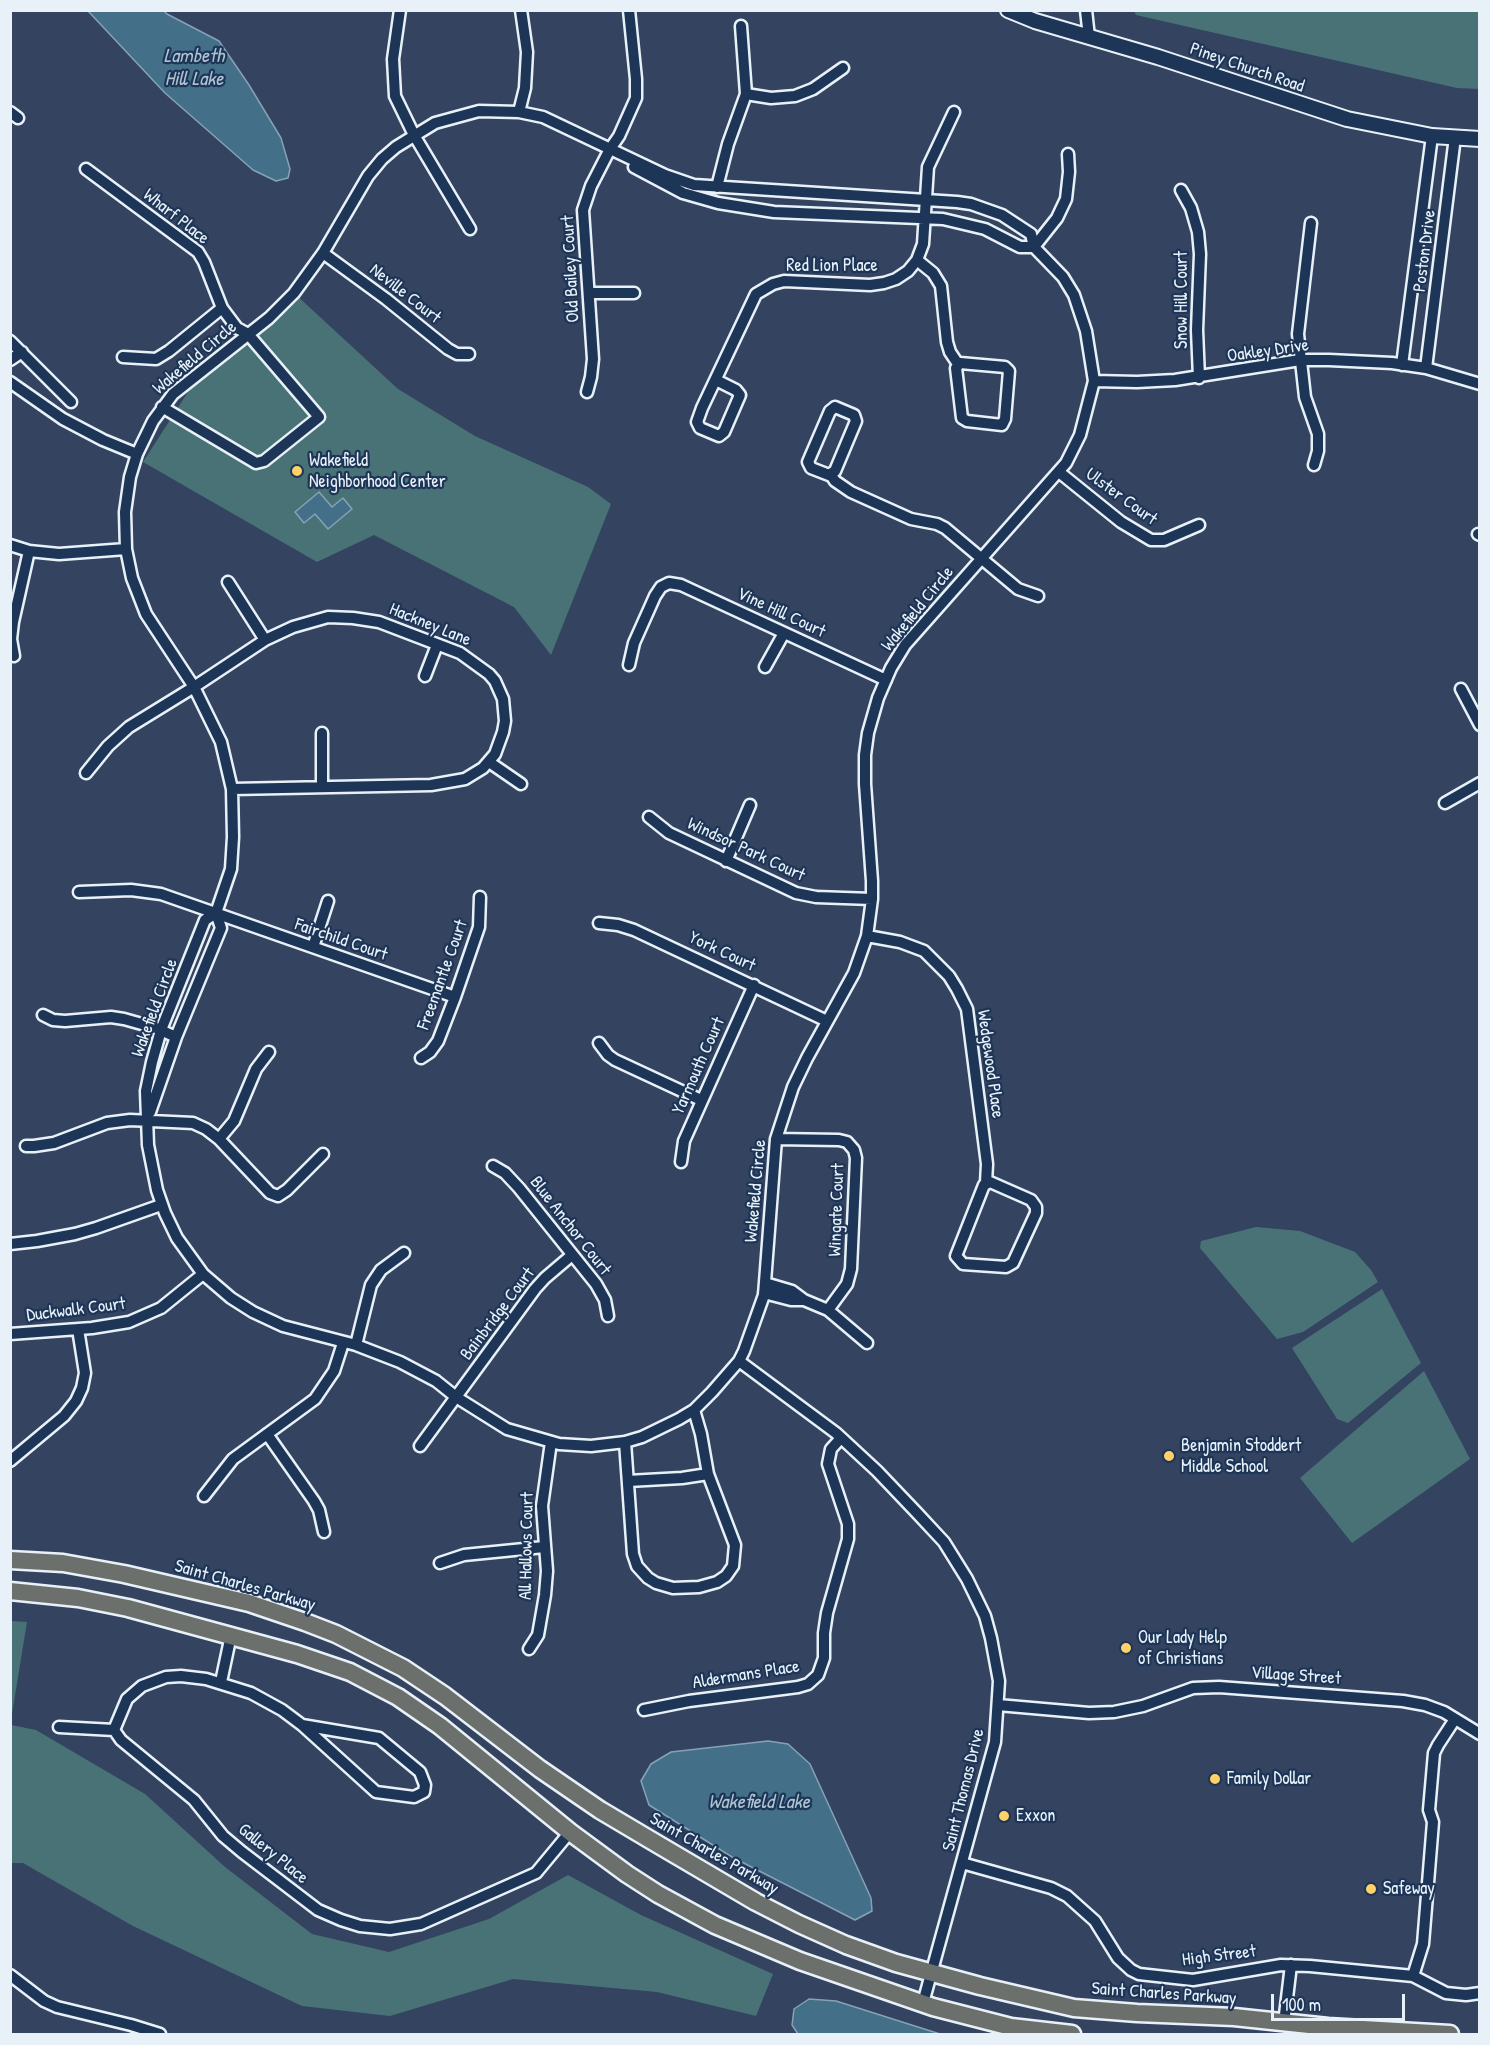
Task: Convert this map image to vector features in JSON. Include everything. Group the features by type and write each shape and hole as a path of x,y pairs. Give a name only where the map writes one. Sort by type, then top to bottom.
{"main road":[{"name":"Saint Charles Parkway","path":"10,1560 63,1563 124,1574 249,1603 336,1634 403,1668 445,1696 540,1769 600,1810 756,1902 846,1945 896,1963 1074,2008 1234,2018 1283,2029 1450,2034"},
{"path":"10,1592 78,1598 108,1604 231,1635 350,1672 398,1697 440,1726 570,1832 650,1889 715,1925 800,1961 959,2014 1011,2027 1072,2034"}],"street":[{"path":"400,10 393,59 393,87 399,106 470,228"},
{"path":"519,112 525,88 527,52 521,10"},
{"name":"Old Bailey Court","path":"587,392 592,358 583,210 591,186 619,136 636,98 629,10"},
{"name":"Piney Church Road","path":"1008,10 1027,14 1089,37 1158,57 1318,111 1373,125 1432,136 1479,139"},
{"path":"1086,10 1089,37"},
{"path":"717,187 728,144 746,94 741,26"},
{"path":"746,94 771,98 795,96 813,89 843,68"},
{"name":"Wakefield Circle","path":"147,1121 176,1037 221,928 216,913 231,869 232,789 221,742 194,687 140,600 132,578 126,549 127,496 137,454 144,437 162,407 180,389 269,318 294,293 323,253 368,176 396,147 435,123 464,114 493,111 519,112 554,121 679,181 717,187 925,199 971,204 1002,215 1031,234 1034,247 1063,278 1074,295 1086,331 1094,381 1080,435 1059,472 905,645 886,680 873,716 865,755 872,899 867,936 854,973 793,1087 776,1139 765,1288 748,1342 739,1360 694,1410 659,1430 625,1442 582,1446 550,1442 507,1429 436,1382 380,1352 297,1331 267,1320 231,1298 203,1274 184,1250 161,1205 151,1163 147,1121 147,1081 161,1030 205,920 216,913"},
{"path":"954,112 928,167 923,244 917,260 933,273 941,286 947,342 958,364"},
{"name":"Poston Drive","path":"1402,365 1432,136"},
{"name":"Poston Drive","path":"1426,368 1455,137"},
{"name":"Wakefield Circle","path":"610,149 622,160 660,182 682,193 718,203 774,212 925,217 972,225 998,234 1020,248 1034,247"},
{"path":"1034,247 1057,218 1066,199 1068,154"},
{"name":"Wharf Place","path":"86,169 198,252 222,308 237,328 248,334 319,417 264,461 256,463 162,407"},
{"name":"Snow Hill Court","path":"1181,190 1191,208 1198,232 1200,254 1197,330 1199,378"},
{"path":"1311,223 1299,318 1300,360 1305,397 1318,434 1318,451 1314,465"},
{"name":"Neville Court","path":"323,253 386,299 447,349 457,354 469,354"},
{"name":"Red Lion Place","path":"716,380 736,390 740,395 724,432 719,436 700,428 697,422 752,299 764,288 784,281 884,284 908,271 917,260"},
{"path":"589,293 634,293"},
{"path":"123,357 156,359 222,308"},
{"path":"10,341 70,402"},
{"path":"10,360 22,352"},
{"name":"Oakley Drive","path":"1094,381 1137,382 1199,378 1300,360 1355,361 1426,368 1479,384"},
{"path":"958,364 1008,369 1010,374 1004,423 997,425 962,419 956,368 958,364"},
{"path":"10,382 63,419 103,440 137,454"},
{"path":"831,475 835,471 856,421 854,415 835,407 830,411 808,462 811,468 831,475 835,481 851,492 904,517 945,528 1018,589 1038,596"},
{"name":"Ulster Court","path":"1059,472 1121,522 1150,540 1164,540 1199,525"},
{"path":"10,545 29,551 59,554 126,549"},
{"path":"14,656 11,639 13,622 29,551"},
{"path":"228,582 265,640"},
{"name":"Vine Hill Court","path":"629,665 634,644 655,596 661,587 669,583 681,585 886,680"},
{"name":"Hackney Lane","path":"86,773 108,746 129,727 265,640 308,622 339,616 379,622 460,653 489,674 501,692 505,721 500,744 489,762 476,774 465,779 444,784 232,789"},
{"path":"765,667 784,633"},
{"path":"425,676 437,645"},
{"path":"1461,688 1479,725"},
{"path":"322,733 322,786"},
{"path":"489,762 521,784"},
{"path":"1445,803 1479,783"},
{"path":"726,861 750,806"},
{"name":"Windsor Park Court","path":"649,817 669,833 781,887 807,896 872,899"},
{"name":"Fairchild Court","path":"79,892 146,891 216,913 455,997"},
{"name":"Freemantle Court","path":"422,1058 430,1052 441,1034 455,997 479,927 480,897"},
{"path":"313,947 328,901"},
{"name":"York Court","path":"598,923 618,925 634,930 827,1020"},
{"name":"Wedgewood Place","path":"867,936 900,942 924,951 949,975 967,1009 987,1164 986,1182 956,1256 963,1264 1006,1267 1013,1263 1036,1213 1036,1207 1031,1200 986,1182"},
{"name":"Yarmouth Court","path":"681,1162 684,1141 754,985"},
{"path":"43,1015 53,1020 65,1021 111,1017 124,1019 176,1037"},
{"path":"599,1043 615,1060 701,1100"},
{"path":"219,1139 234,1121 256,1069 269,1052"},
{"path":"26,1146 54,1143 107,1123 147,1121 193,1123 219,1139 270,1193 278,1196 287,1191 323,1154"},
{"name":"Wingate Court","path":"776,1139 839,1140 847,1142 854,1150 856,1158 851,1269 847,1284 828,1310"},
{"name":"Blue Anchor Court","path":"493,1166 505,1173 519,1188 602,1293 608,1316"},
{"path":"10,1244 75,1234 161,1205"},
{"path":"356,1345 371,1285 381,1270 404,1253"},
{"name":"Bainbridge Court","path":"420,1446 536,1289 572,1254"},
{"name":"Duckwalk Court","path":"10,1334 78,1329 129,1322 151,1314 171,1301 203,1274"},
{"path":"765,1288 791,1300 804,1300 828,1310 867,1342"},
{"path":"10,1461 64,1416 79,1395 85,1373 78,1329"},
{"path":"204,1496 233,1459 308,1406 321,1392 334,1371 343,1343"},
{"name":"Saint Thomas Drive","path":"739,1360 841,1438 877,1471 944,1542 967,1579 985,1616 992,1638 999,1681 995,1742 923,2003"},
{"path":"625,1442 633,1554 637,1566 648,1578 662,1586 699,1587 717,1582 726,1576 733,1566 735,1552 733,1535 708,1474 694,1410"},
{"path":"267,1434 314,1501 319,1510 324,1532"},
{"name":"Aldermans Place","path":"644,1710 688,1701 798,1687 816,1678 823,1666 825,1623 848,1539 848,1524 828,1464 831,1449 841,1438"},
{"name":"All Hallows Court","path":"529,1649 538,1635 543,1611 547,1571 543,1496 550,1442"},
{"path":"628,1481 708,1474"},
{"path":"440,1563 464,1555 544,1546"},
{"path":"221,1682 231,1635"},
{"path":"59,1727 114,1730 128,1700 137,1690 166,1677 181,1676 221,1682 257,1695 282,1710 302,1725 376,1792 414,1797 424,1792 425,1785 420,1772 379,1738 302,1725"},
{"name":"Village Street","path":"998,1705 1089,1713 1114,1712 1143,1706 1182,1691 1204,1686 1403,1701 1435,1708 1479,1734"},
{"path":"1413,1976 1423,1944 1433,1822 1429,1810 1434,1753 1455,1719"},
{"name":"Gallery Place","path":"114,1730 121,1740 194,1800 231,1844 318,1910 360,1926 390,1929 421,1924 536,1873 570,1832"},
{"name":"High Street","path":"962,1863 1042,1885 1067,1896 1090,1915 1118,1958 1136,1973 1193,1980 1291,1965 1413,1976 1446,1993 1466,1995 1479,1993"},
{"path":"1283,2029 1291,1965"},
{"path":"10,1975 44,2001 57,2007 160,2034"}],"green space":[{"path":"1134,11 1479,11 1479,89 1457,88 1136,15"},
{"path":"294,293 398,389 475,436 588,487 611,504 551,655 514,607 374,535 317,562 143,462 211,356"},
{"path":"1256,1227 1300,1231 1355,1252 1378,1282 1303,1332 1277,1339 1200,1248 1201,1241"},
{"path":"1382,1289 1421,1363 1348,1423 1337,1419 1292,1348"},
{"path":"1424,1371 1470,1459 1352,1543 1300,1478"},
{"path":"10,1621 27,1622 11,1720"},
{"path":"11,1725 36,1730 145,1794 225,1867 312,1934 389,1952 489,1919 568,1875 641,1915 773,1974 756,2016 657,1992 513,1979 390,2016 302,2006 133,1926 23,1863 11,1863"}],"water":[{"name":"Lambeth Hill Lake","path":"88,11 164,11 219,41 281,138 290,169 288,178 276,181 253,170 165,93"},
{"path":"319,492 332,507 343,498 352,509 328,529 315,514 304,523 295,512"},
{"name":"Wakefield Lake","path":"768,1741 788,1744 810,1764 871,1898 872,1911 855,1920 732,1857 649,1805 641,1781 651,1764 671,1752"},
{"path":"809,1999 836,2001 940,2034 798,2034 792,2025 794,2009"}],"place":[{"name":"Wakefield Neighborhood Center","path":"297,471"},
{"name":"Benjamin Stoddert Middle School","path":"1169,1456"},
{"name":"Our Lady Help of Christians","path":"1126,1648"},
{"name":"Family Dollar","path":"1215,1779"},
{"name":"Exxon","path":"1004,1816"},
{"name":"Safeway","path":"1371,1889"}]}
